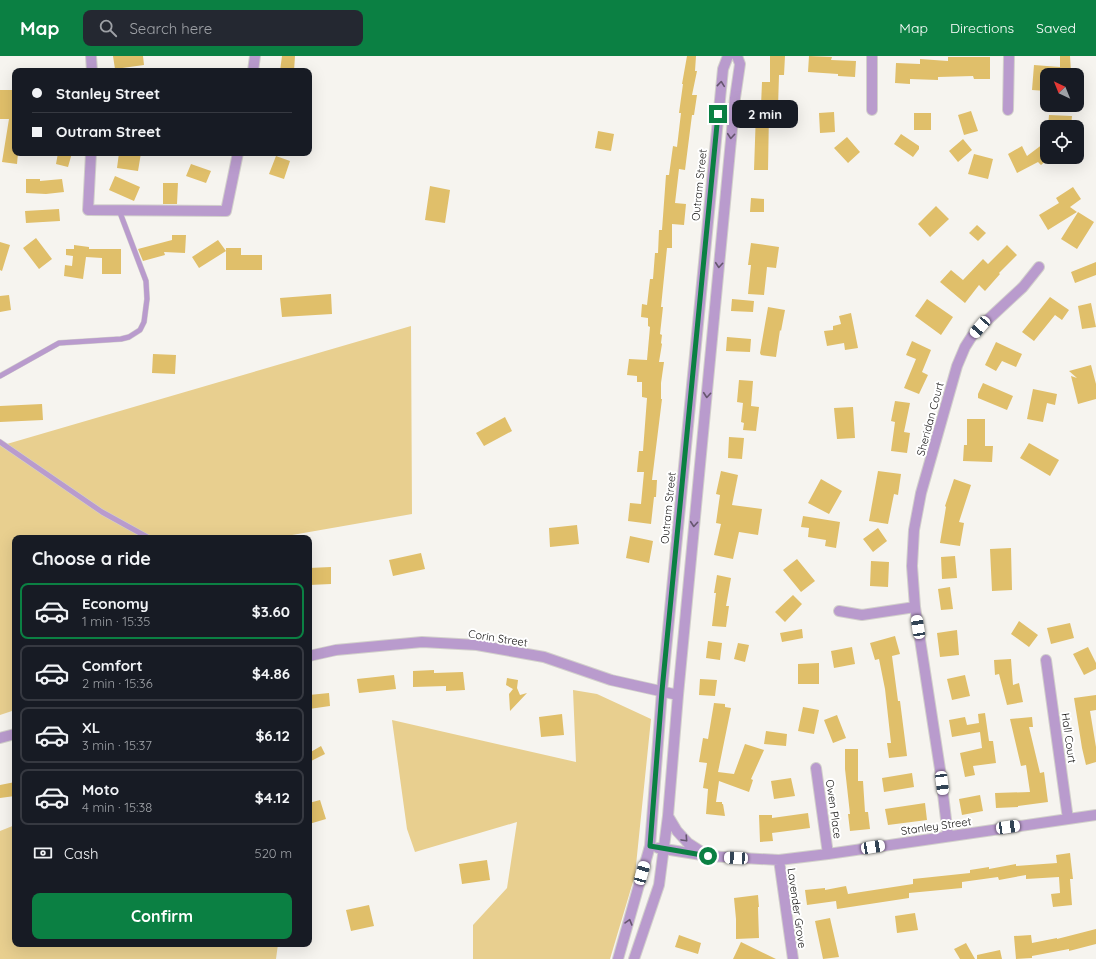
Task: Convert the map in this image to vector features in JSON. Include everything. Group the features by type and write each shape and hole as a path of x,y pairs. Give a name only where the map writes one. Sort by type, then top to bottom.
{"street":[{"path":"91,56 92,68"},
{"path":"253,68 255,56"},
{"name":"Outram Street","path":"618,959 650,846 662,691 723,69 728,56"},
{"path":"634,959 658,885 668,816 733,114 740,64 737,56"},
{"path":"872,56 872,110"},
{"path":"1008,110 1009,56"},
{"path":"92,156 88,210 226,211 237,156"},
{"name":"Sheridan Court","path":"948,836 940,769 916,607 912,566 914,530 922,493 957,366 965,347 980,327 1023,288 1039,267"},
{"path":"839,611 862,615 916,607"},
{"name":"Corin Street","path":"312,655 336,650 422,642 477,645 544,657 611,680 678,695"},
{"name":"Hall Court","path":"1046,660 1068,819"},
{"path":"0,738 12,735"},
{"name":"Owen Place","path":"816,768 828,854"},
{"name":"Stanley Street","path":"650,846 708,856 779,860 1096,815"},
{"name":"Stanley Street","path":"668,816 688,843 708,856"},
{"name":"Lavender Grove","path":"779,860 792,959"}],"lane":[{"path":"0,376 59,343 121,339 129,337 140,330 144,322 147,299 146,281 119,210"},
{"path":"0,442 102,512 144,535"}],"shaded area":[{"path":"776,121 785,121 788,125 786,127 774,127 773,123"},
{"path":"411,326 412,514 292,535 12,535 12,711 0,715 0,446"},
{"path":"573,690 597,694 651,719 635,875 610,959 473,959 473,925 507,888 517,822 415,852 407,829 392,720 576,762"},
{"path":"12,826 12,947 278,947 276,959 0,959 0,831"}],"building":[{"path":"113,56 143,56 144,65 115,68"},
{"path":"282,56 295,56 294,68 280,68"},
{"path":"687,56 696,56 695,71 697,71 692,95 697,95 694,115 692,115 685,170 679,169 675,203 686,204 684,225 672,224 672,248 667,248 661,307 663,307 660,334 662,335 662,344 659,362 664,362 661,383 662,399 652,480 657,480 656,497 654,497 651,524 628,521 630,503 641,504 644,472 637,472 639,451 643,451 647,398 642,397 642,382 637,382 637,376 627,375 629,359 647,360 650,327 648,326 648,318 641,317 642,304 647,305 650,279 653,279 655,253 658,253 659,230 662,230 666,175 669,175 673,146 677,147 681,113 679,113 682,84"},
{"path":"770,56 785,56 784,75 779,75 778,107 761,106 762,82 770,82"},
{"path":"809,56 832,57 831,60 856,61 855,77 808,72"},
{"path":"1060,56 1070,56 1071,68 1040,68 1040,91 1032,90 1034,65 1060,67"},
{"path":"948,57 990,57 990,79 974,79 973,76 938,77 938,80 910,79 910,84 895,83 896,63 920,64 920,59 948,61"},
{"path":"0,90 12,90 12,156 18,156 17,164 2,162 9,119 0,119"},
{"path":"971,111 978,131 964,135 958,115"},
{"path":"756,112 769,112 768,170 754,170"},
{"path":"834,112 835,132 820,133 819,113"},
{"path":"914,113 931,113 931,130 914,130"},
{"path":"1049,115 1072,116 1072,120 1049,120"},
{"path":"598,131 614,134 611,151 595,148"},
{"path":"901,134 919,146 919,149 913,157 894,144"},
{"path":"847,137 860,152 848,163 834,148"},
{"path":"963,139 972,150 958,162 949,151"},
{"path":"1022,146 1027,156 1040,146 1040,164 1038,162 1017,173 1008,154"},
{"path":"974,154 993,159 988,179 968,174"},
{"path":"57,156 71,156 68,167 56,164"},
{"path":"119,156 140,156 138,171 117,168"},
{"path":"276,156 290,161 284,179 269,174"},
{"path":"191,164 211,171 206,183 186,176"},
{"path":"115,176 140,187 134,201 109,190"},
{"path":"26,179 40,179 40,181 62,179 64,192 46,194 26,193"},
{"path":"163,183 178,183 177,204 163,204"},
{"path":"430,186 450,190 445,223 425,220"},
{"path":"1073,187 1081,199 1070,207 1077,212 1048,230 1039,215 1059,203 1056,198"},
{"path":"751,198 764,199 764,212 750,212"},
{"path":"936,206 949,219 930,237 918,224"},
{"path":"59,209 60,221 26,223 25,211"},
{"path":"1078,212 1094,222 1077,249 1061,239"},
{"path":"977,225 986,233 978,241 969,233"},
{"path":"172,235 186,235 185,253 164,252 165,255 143,261 138,249 172,240"},
{"path":"36,238 52,259 39,269 23,248"},
{"path":"218,240 226,251 199,268 192,257"},
{"path":"0,242 10,245 2,271 0,270"},
{"path":"751,243 779,247 776,268 767,267 764,295 748,294 751,265 748,265"},
{"path":"74,245 89,247 89,249 121,249 121,274 102,274 102,258 86,257 83,279 64,276 65,265 72,266 73,256 66,255 66,249 74,249"},
{"path":"1007,245 1017,255 999,273 1000,274 985,291 979,285 965,303 940,282 951,270 963,280 983,259 988,264"},
{"path":"226,248 241,248 241,255 262,255 262,270 226,270"},
{"path":"1096,262 1096,275 1075,283 1071,272"},
{"path":"331,294 332,314 282,317 280,298"},
{"path":"9,295 11,310 0,312 0,296"},
{"path":"1050,297 1069,310 1062,320 1055,315 1034,341 1022,332"},
{"path":"732,299 754,301 753,312 731,311"},
{"path":"927,299 953,317 941,335 915,316"},
{"path":"1091,303 1096,327 1082,329 1078,306"},
{"path":"768,307 785,310 776,357 761,355 760,353"},
{"path":"851,313 858,348 845,350 844,343 827,346 824,331 833,330 833,326 841,324 839,316"},
{"path":"727,337 751,339 750,352 726,351"},
{"path":"912,341 931,350 922,372 928,375 919,394 904,388 916,359 906,355"},
{"path":"996,342 1022,354 1016,367 1002,361 996,371 985,365"},
{"path":"153,354 176,355 175,374 152,373"},
{"path":"1091,365 1096,384 1096,399 1078,404 1071,376 1077,378 1069,371"},
{"path":"739,380 753,381 751,406 759,407 756,431 743,430 744,423 741,422 743,403 737,402"},
{"path":"983,383 1013,396 1007,410 978,398 978,394"},
{"path":"1033,389 1057,394 1055,405 1047,403 1043,422 1027,419"},
{"path":"895,401 910,403 904,432 910,433 907,453 891,451 895,422 891,421"},
{"path":"42,404 43,420 0,422 0,406"},
{"path":"853,407 855,438 837,439 834,408"},
{"path":"505,417 512,431 484,446 476,433"},
{"path":"967,419 985,419 985,446 993,446 992,462 963,461 964,445 967,445"},
{"path":"729,437 744,438 742,459 728,458"},
{"path":"1029,443 1059,460 1050,476 1020,458"},
{"path":"721,471 738,475 732,505 762,509 758,535 739,532 733,559 714,555 721,524 716,523 720,495 716,494"},
{"path":"878,471 901,474 898,495 894,494 888,524 869,521"},
{"path":"821,479 842,491 829,514 808,503"},
{"path":"954,479 971,485 959,522 964,523 960,546 940,543 945,506"},
{"path":"803,516 840,522 836,548 825,546 826,540 808,537 809,528 801,527"},
{"path":"577,525 579,544 550,547 549,528"},
{"path":"878,528 887,541 873,552 863,539"},
{"path":"630,536 653,541 649,563 626,558"},
{"path":"1011,548 1012,590 992,591 990,549"},
{"path":"421,553 425,569 393,576 389,560"},
{"path":"955,556 957,578 942,579 941,557"},
{"path":"797,559 815,581 801,592 783,570"},
{"path":"871,561 889,562 888,587 870,586"},
{"path":"331,567 331,584 312,585 312,568"},
{"path":"717,575 731,578 726,606 729,606 726,627 712,626 716,593 714,593"},
{"path":"950,587 953,609 941,610 938,589"},
{"path":"793,595 802,604 785,622 775,612"},
{"path":"1019,621 1038,635 1029,647 1011,634"},
{"path":"1070,623 1074,638 1051,644 1047,628"},
{"path":"802,629 803,638 782,642 780,633"},
{"path":"957,630 959,655 940,657 937,633"},
{"path":"895,636 900,654 892,656 898,701 900,701 907,756 889,758 887,743 891,743 885,689 879,659 875,660 870,643"},
{"path":"708,641 722,643 720,660 706,658"},
{"path":"738,643 749,645 745,662 734,659"},
{"path":"852,647 855,664 834,668 831,651"},
{"path":"1088,647 1096,663 1096,669 1084,675 1073,654"},
{"path":"1011,659 1013,685 1019,683 1023,702 1007,705 999,674 995,675 994,660"},
{"path":"819,663 819,684 798,684 798,664"},
{"path":"434,670 434,673 463,672 465,690 446,691 446,686 413,687 413,671"},
{"path":"394,675 396,689 359,693 357,679"},
{"path":"965,675 970,696 952,700 947,679"},
{"path":"507,678 518,680 517,688 520,695 527,693 510,711 509,694 513,689 506,685"},
{"path":"700,679 717,680 715,696 699,695"},
{"path":"329,693 330,706 312,709 312,695"},
{"path":"1096,695 1096,710 1090,711 1096,747 1096,762 1086,765 1074,698"},
{"path":"714,703 725,704 725,707 731,708 718,772 734,774 745,744 764,750 751,779 753,780 749,792 719,781 716,802 722,802 725,816 706,814 708,789 703,788 707,763 699,762 703,738 708,739"},
{"path":"803,707 819,710 814,734 798,731"},
{"path":"985,713 989,741 993,741 996,763 973,766 975,775 965,777 960,753 982,748 980,732 952,737 949,720 965,717 967,725 979,723 978,714"},
{"path":"562,714 564,735 541,737 539,717"},
{"path":"837,715 846,738 833,743 824,720"},
{"path":"1032,717 1033,727 1029,727 1040,773 1044,772 1048,802 1018,807 996,808 995,793 1030,792 1026,765 1021,766 1010,719"},
{"path":"766,731 787,734 786,746 764,744"},
{"path":"321,746 325,754 312,760 312,751"},
{"path":"845,749 858,749 858,781 863,781 865,812 868,812 870,829 850,831 848,814 850,814 845,769"},
{"path":"912,773 914,787 884,792 882,778"},
{"path":"791,778 795,796 774,799 771,781"},
{"path":"12,783 12,796 0,798 0,785"},
{"path":"980,795 983,811 962,815 959,799"},
{"path":"320,800 326,819 312,823 312,802"},
{"path":"925,803 927,820 888,825 885,809"},
{"path":"808,813 810,828 772,833 773,841 760,842 759,815 772,815 772,818"},
{"path":"1070,853 1073,879 1070,879 1072,905 1053,907 1051,894 1060,893 1059,877 1026,879 1026,875 999,880 998,877 962,882 962,888 909,893 909,898 837,909 836,901 807,905 805,890 825,888 825,890 846,886 848,894 913,884 913,879 970,873 970,870 989,867 989,869 1016,864 1016,866 1057,863 1056,855"},
{"path":"487,860 490,880 462,884 459,864"},
{"path":"758,895 759,938 736,939 734,898"},
{"path":"369,905 374,926 351,931 346,910"},
{"path":"915,913 918,930 897,933 895,916"},
{"path":"830,918 839,957 823,959 815,921"},
{"path":"1096,929 1096,944 1069,951 1069,949 1032,956 1032,958 1016,959 1014,936 1031,935 1032,943 1057,939"},
{"path":"679,935 701,943 698,954 675,947"},
{"path":"741,942 776,959 733,959"},
{"path":"966,943 975,959 960,959 954,949"},
{"path":"1000,950 1002,959 977,959 977,955"}],"route":[{"path":"708,856 650,846 662,691 718,114"}]}
